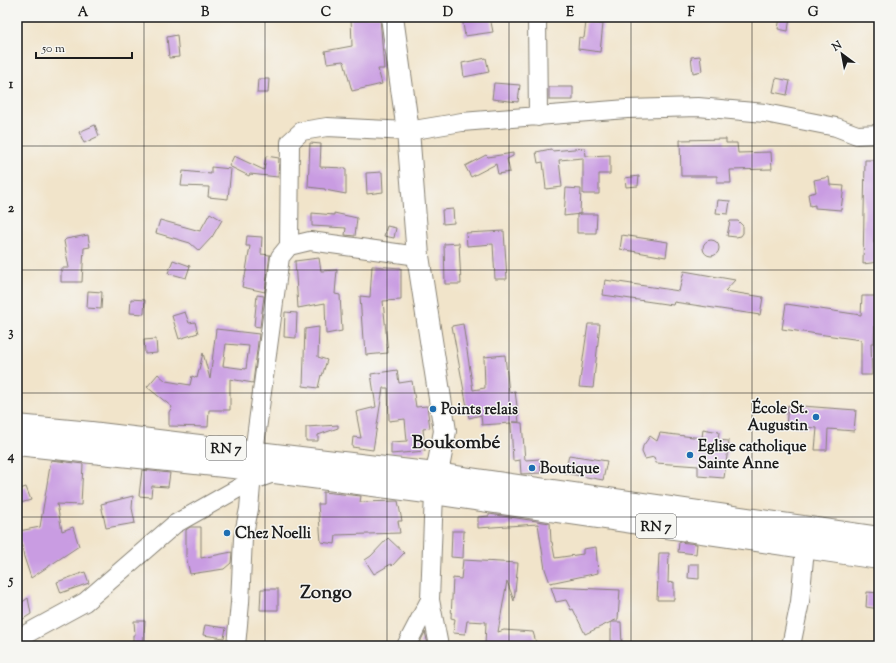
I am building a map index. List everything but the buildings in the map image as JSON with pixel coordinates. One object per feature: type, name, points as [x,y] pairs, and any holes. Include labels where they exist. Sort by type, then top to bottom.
[{"type":"main road","points":[[392,17],[408,130],[418,256],[445,431],[436,484]]},
{"type":"main road","name":"RN 7","points":[[17,426],[276,472],[436,484],[805,548],[879,558]]},
{"type":"main road","name":"RN 7","points":[[17,444],[436,484],[879,538]]},
{"type":"street","points":[[537,17],[538,117]]},
{"type":"street","points":[[289,246],[290,142],[302,131],[327,127],[408,130],[462,122],[627,109],[698,107],[764,113],[836,127],[857,135],[879,134]]},
{"type":"street","points":[[236,646],[240,603],[243,538],[249,508],[252,467],[280,257],[289,246],[310,241],[418,256]]},
{"type":"street","points":[[17,639],[85,602],[175,524],[252,467]]},
{"type":"street","points":[[436,484],[430,600],[439,646]]},
{"type":"street","points":[[791,646],[800,602],[805,548]]},
{"type":"street","points":[[406,646],[430,600]]},
{"type":"place","name":"Points relais","points":[[433,409]]},
{"type":"place","name":"École St. Augustin","points":[[816,417]]},
{"type":"place","name":"Eglise catholique Sainte Anne","points":[[690,455]]},
{"type":"place","name":"Boutique","points":[[532,468]]},
{"type":"place","name":"Chez Noelli","points":[[227,533]]},
{"type":"district","name":"Boukombé","points":[[456,441]]},
{"type":"district","name":"Zongo","points":[[326,591]]}]
